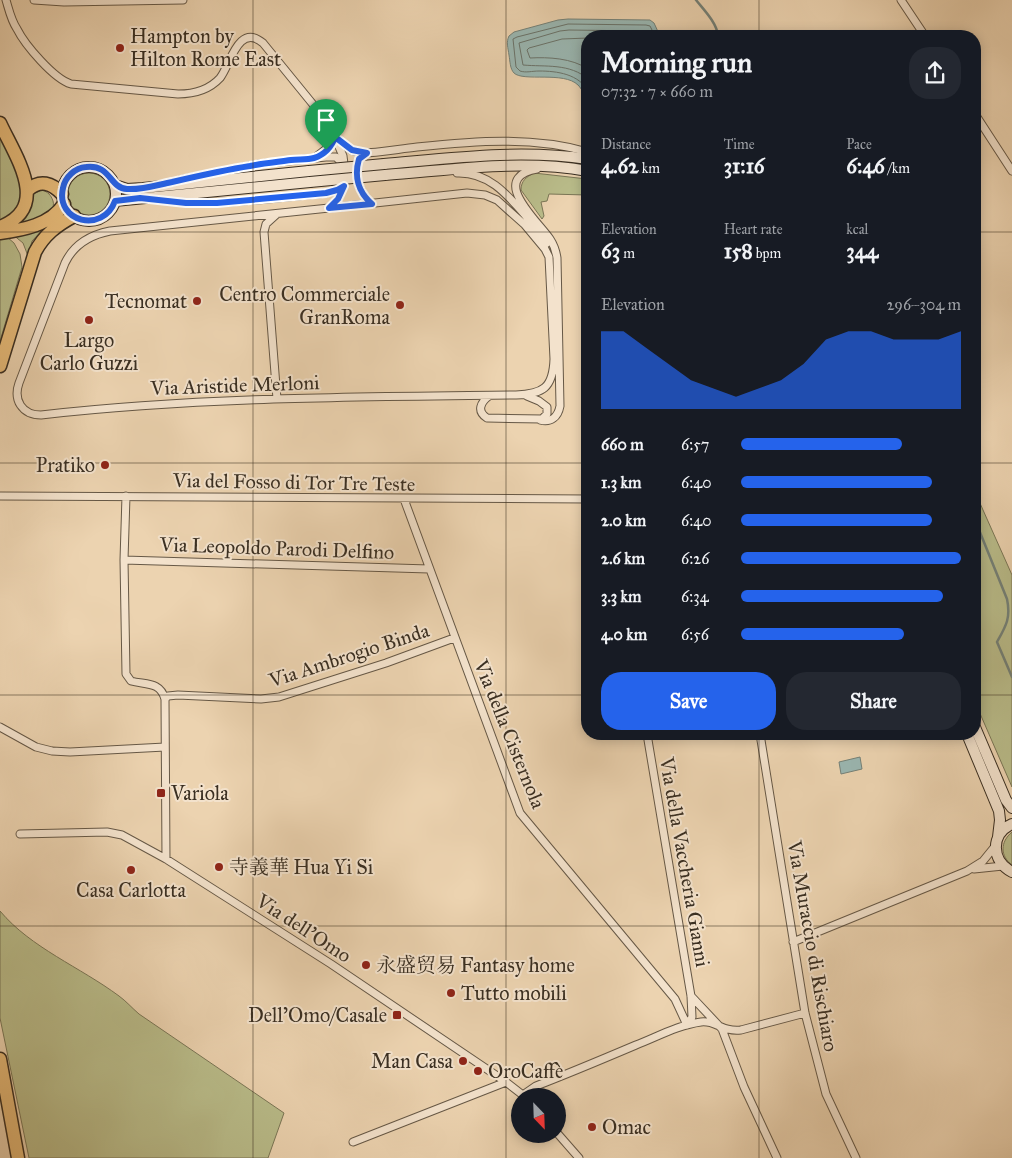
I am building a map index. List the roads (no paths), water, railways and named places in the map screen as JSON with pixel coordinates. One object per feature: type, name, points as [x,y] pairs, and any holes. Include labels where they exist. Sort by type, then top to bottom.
[{"type":"highway","points":[[0,124],[21,168],[28,190],[26,202],[21,213],[0,227]]},
{"type":"highway","points":[[0,233],[39,224],[55,215],[63,199],[51,184],[35,184],[28,190]]},
{"type":"highway","points":[[0,366],[35,252],[42,240],[54,228],[74,216]]},
{"type":"highway","points":[[0,1059],[19,1158]]},
{"type":"main road","points":[[115,185],[141,193],[310,182],[514,154],[581,158]]},
{"type":"main road","points":[[115,201],[141,193],[309,171],[387,171],[500,165],[562,167],[581,170]]},
{"type":"main road","points":[[86,167],[96,167],[106,172],[115,185],[115,201],[109,212],[97,219],[84,220],[74,216],[68,211],[63,199],[63,186],[68,177],[76,170],[86,167]]},
{"type":"main road","points":[[969,740],[999,811],[997,856],[1003,866],[1012,872]]},
{"type":"main road","points":[[981,740],[1006,800],[1012,808]]},
{"type":"main road","points":[[997,841],[1002,830],[1012,824]]},
{"type":"street","points":[[6,0],[13,23],[23,40],[60,79],[71,84],[178,94],[194,93],[207,88],[218,80],[239,43],[244,40],[255,39],[263,43],[327,121],[343,156],[346,177],[344,186],[338,199],[329,208]]},
{"type":"street","points":[[34,0],[64,2],[184,0]]},
{"type":"street","points":[[901,0],[920,30]]},
{"type":"street","points":[[981,123],[1012,171]]},
{"type":"street","points":[[335,137],[352,150],[367,153],[425,146],[498,142],[541,143],[581,151]]},
{"type":"street","points":[[314,158],[328,148],[335,137]]},
{"type":"street","points":[[367,153],[359,159],[357,165],[358,178],[362,194],[372,204]]},
{"type":"street","points":[[141,193],[250,166],[336,157],[344,165]]},
{"type":"street","points":[[489,396],[483,401],[480,408],[482,414],[487,418],[545,421],[553,419],[558,413],[560,406],[557,258],[551,240],[520,200],[516,192],[516,185],[519,177],[528,171],[562,167]]},
{"type":"street","points":[[387,171],[411,176],[464,173],[478,175],[488,180],[509,197],[539,232],[545,241],[549,257]]},
{"type":"street","points":[[141,193],[186,203],[223,203],[326,193],[344,186]]},
{"type":"street","name":"Via Aristide Merloni","points":[[463,193],[488,196],[501,203],[520,219],[538,239],[549,257],[554,359],[553,374],[550,382],[537,393],[525,395],[277,398],[127,406],[36,415],[23,409],[16,393],[64,266],[72,253],[84,240],[110,231],[329,208],[463,193]]},
{"type":"street","points":[[277,398],[264,232],[268,223],[278,214]]},
{"type":"street","points":[[525,395],[536,399],[547,407],[548,412],[546,416],[540,420]]},
{"type":"street","name":"Via del Fosso di Tor Tre Teste","points":[[0,496],[581,499]]},
{"type":"street","points":[[126,496],[124,560],[127,675],[132,682],[156,686],[162,692],[165,699],[166,859]]},
{"type":"street","name":"Via della Cisternola","points":[[404,499],[520,813],[677,1002],[687,1025]]},
{"type":"street","name":"Via Leopoldo Parodi Delfino","points":[[124,560],[429,569]]},
{"type":"street","name":"Via Ambrogio Binda","points":[[165,699],[178,695],[261,699],[279,698],[454,638]]},
{"type":"street","points":[[0,727],[36,747],[52,751],[70,752],[165,747]]},
{"type":"street","name":"Via della Vaccheria Gianni","points":[[648,740],[691,996],[692,1019],[687,1025]]},
{"type":"street","name":"Via Muraccio di Rischiaro","points":[[761,740],[804,1013],[826,1094],[856,1158]]},
{"type":"street","name":"Via dell'Omo","points":[[20,834],[114,832],[166,859],[331,964],[514,1088]]},
{"type":"street","points":[[793,942],[967,871],[983,861],[997,841]]},
{"type":"street","points":[[967,871],[1003,866]]},
{"type":"street","points":[[677,1002],[691,996]]},
{"type":"street","name":"Via della Vaccheria Gianni","points":[[691,996],[722,1029],[744,1087],[777,1158]]},
{"type":"street","points":[[534,1088],[687,1025],[699,1022],[712,1022],[722,1029],[730,1031],[741,1030],[804,1013]]},
{"type":"street","points":[[353,1142],[506,1082]]},
{"type":"street","points":[[566,1143],[579,1158]]},
{"type":"water","points":[[558,20],[650,20],[657,30],[581,30],[581,89],[572,81],[563,78],[526,77],[514,73],[510,65],[509,36],[514,32]]},
{"type":"water","points":[[860,757],[862,769],[841,774],[839,762]]},
{"type":"waterway","points":[[696,0],[713,22],[717,30]]},
{"type":"waterway","points":[[981,535],[1007,599],[1007,622],[997,642],[1012,677]]},
{"type":"place","name":"Hampton by Hilton Rome East","points":[[120,48]]},
{"type":"place","name":"Tecnomat","points":[[197,301]]},
{"type":"place","name":"Centro Commerciale GranRoma","points":[[400,305]]},
{"type":"place","name":"Largo Carlo Guzzi","points":[[89,320]]},
{"type":"place","name":"Pratiko","points":[[105,465]]},
{"type":"place","name":"Variola","points":[[161,793]]},
{"type":"place","name":"寺義華 Hua Yi Si","points":[[219,867]]},
{"type":"place","name":"Casa Carlotta","points":[[131,870]]},
{"type":"place","name":"永盛贸易 Fantasy home","points":[[366,965]]},
{"type":"place","name":"Tutto mobili","points":[[451,993]]},
{"type":"place","name":"Dell'Omo/Casale","points":[[397,1015]]},
{"type":"place","name":"Man Casa","points":[[463,1061]]},
{"type":"place","name":"OroCaffè","points":[[478,1071]]},
{"type":"place","name":"Omac","points":[[592,1127]]}]
